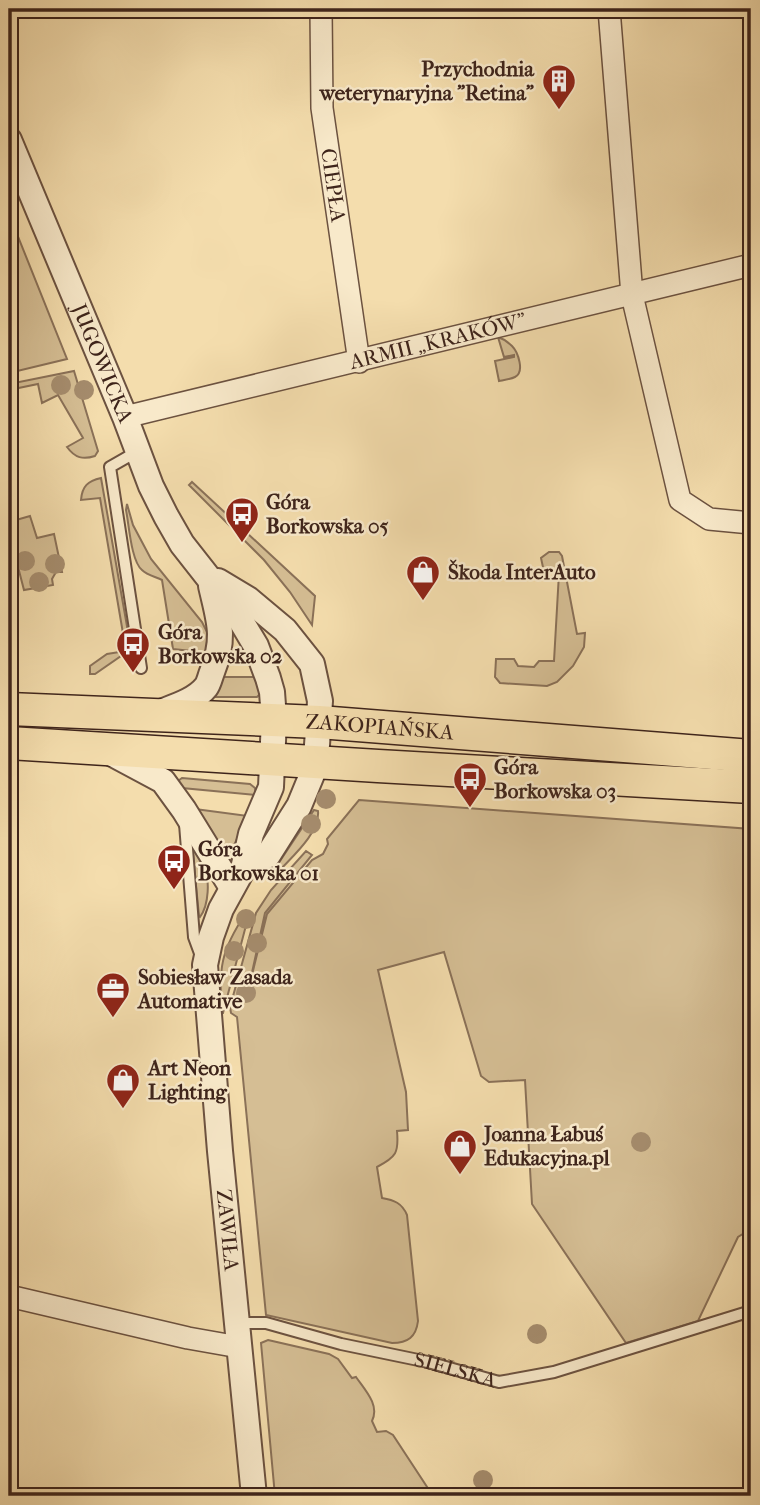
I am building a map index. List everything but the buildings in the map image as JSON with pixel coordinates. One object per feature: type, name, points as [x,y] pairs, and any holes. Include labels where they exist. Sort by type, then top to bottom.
[{"type":"main road","name":"ZAKOPIAŃSKA","points":[[9,709],[274,719],[751,756]]},
{"type":"main road","name":"ZAKOPIAŃSKA","points":[[9,743],[751,787]]},
{"type":"street","name":"CIEPŁA","points":[[321,9],[322,108],[359,362]]},
{"type":"street","points":[[609,9],[632,295],[680,500],[709,519],[751,523]]},
{"type":"street","name":"JUGOWICKA","points":[[9,141],[166,516],[182,544],[237,614],[256,646],[272,692],[274,719]]},
{"type":"street","name":"ARMII „KRAKÓW”","points":[[125,418],[751,265]]},
{"type":"street","name":"JUGOWICKA","points":[[155,714],[196,696],[206,687],[215,665],[221,633],[209,576]]},
{"type":"street","name":"JUGOWICKA","points":[[209,576],[248,599],[285,630],[312,664],[320,701],[315,761]]},
{"type":"street","name":"ZAWIŁA","points":[[254,1496],[220,1151],[205,965],[221,909],[237,878],[251,834],[271,787],[274,719]]},
{"type":"street","points":[[103,748],[163,781],[237,878],[268,855],[299,806],[315,761]]},
{"type":"street","name":"SIELSKA","points":[[9,1297],[188,1338],[238,1335]]},
{"type":"lane","points":[[138,451],[110,467],[141,668]]},
{"type":"lane","name":"ZAWIŁA","points":[[184,810],[194,937],[205,965]]},
{"type":"lane","name":"SIELSKA","points":[[238,1335],[266,1323],[499,1382],[554,1372],[751,1311]]},
{"type":"shaded area","points":[[9,214],[67,359],[9,373]]},
{"type":"shaded area","points":[[498,337],[514,349],[520,367],[515,377],[499,381],[495,361],[514,355],[504,357]]},
{"type":"shaded area","points":[[74,371],[98,451],[91,457],[76,456],[67,447],[83,438],[58,395],[42,403],[38,384],[9,390],[9,384]]},
{"type":"shaded area","points":[[101,478],[131,649],[95,674],[90,674],[90,666],[107,654],[126,651],[100,498],[81,500],[86,485]]},
{"type":"shaded area","points":[[192,482],[315,596],[312,625],[264,560],[189,485]]},
{"type":"shaded area","points":[[127,504],[133,525],[151,559],[202,622],[207,632],[210,653],[173,649],[162,580],[142,570],[135,559]]},
{"type":"shaded area","points":[[30,516],[37,538],[54,534],[62,572],[56,572],[52,579],[53,585],[24,590],[9,532],[9,522]]},
{"type":"shaded area","points":[[549,552],[559,552],[562,556],[577,634],[585,633],[584,647],[573,666],[557,682],[547,686],[500,683],[495,677],[496,659],[514,659],[518,666],[534,667],[539,661],[554,661],[559,573],[544,572],[541,558]]},
{"type":"shaded area","points":[[222,677],[255,677],[260,694],[257,697],[215,697],[212,693]]},
{"type":"shaded area","points":[[182,778],[250,784],[255,788],[256,795],[182,788],[178,781]]},
{"type":"shaded area","points":[[359,800],[751,829],[751,1229],[738,1237],[698,1321],[626,1343],[532,1204],[525,1080],[489,1082],[481,1076],[444,952],[378,970],[406,1092],[408,1130],[397,1131],[395,1154],[377,1167],[382,1198],[397,1203],[407,1215],[418,1321],[415,1331],[407,1340],[392,1343],[266,1315],[237,1017],[231,1013],[230,1007],[256,913],[271,890],[306,851],[312,855],[265,913],[248,991],[267,914],[312,860],[323,854],[328,844],[327,839]]},
{"type":"shaded area","points":[[195,809],[248,816],[228,858],[225,857]]},
{"type":"shaded area","points":[[314,810],[318,811],[318,819],[311,835],[280,870],[276,867]]},
{"type":"shaded area","points":[[192,844],[203,862],[207,878],[207,899],[200,917],[199,916]]},
{"type":"shaded area","points":[[246,913],[249,914],[222,1013],[223,960],[231,938]]},
{"type":"shaded area","points":[[268,1340],[329,1354],[338,1359],[352,1378],[356,1377],[373,1403],[372,1421],[377,1432],[386,1431],[393,1435],[433,1496],[275,1496],[261,1343]]},
{"type":"place","name":"Przychodnia weterynaryjna \"Retina\"","points":[[559,111]]},
{"type":"place","name":"Góra Borkowska 05","points":[[242,544]]},
{"type":"place","name":"Škoda InterAuto","points":[[423,602]]},
{"type":"place","name":"Góra Borkowska 02","points":[[133,674]]},
{"type":"place","name":"Góra Borkowska 03","points":[[470,809]]},
{"type":"place","name":"Góra Borkowska 01","points":[[174,891]]},
{"type":"place","name":"Sobiesław Zasada Automative","points":[[113,1019]]},
{"type":"place","name":"Art Neon Lighting","points":[[123,1110]]},
{"type":"place","name":"Joanna Łabuś Edukacyjna.pl","points":[[460,1176]]}]
